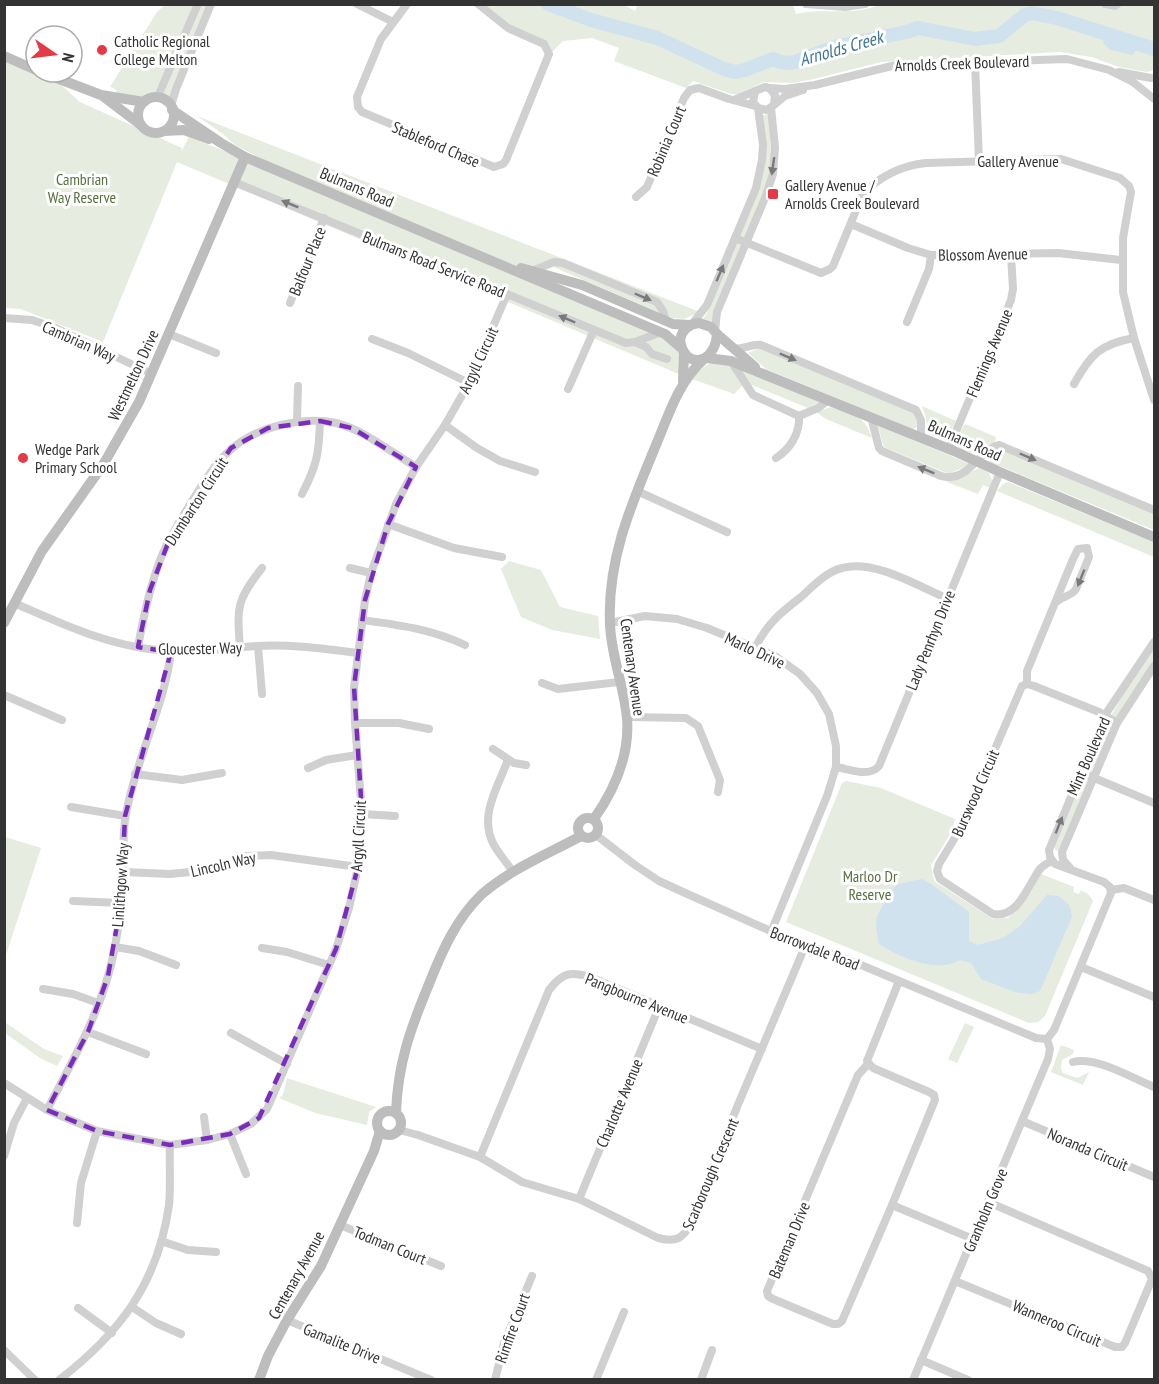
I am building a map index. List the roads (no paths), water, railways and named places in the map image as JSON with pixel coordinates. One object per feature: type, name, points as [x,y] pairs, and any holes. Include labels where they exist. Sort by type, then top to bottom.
[{"type":"street","points":[[157,98],[198,4]]},
{"type":"street","points":[[357,4],[393,22],[407,4]]},
{"type":"street","name":"Stableford Chase","points":[[393,22],[381,39],[357,98],[358,107],[362,112],[490,166],[499,166],[506,160],[547,62],[548,50],[544,44],[508,28],[478,4]]},
{"type":"street","points":[[806,4],[845,7],[865,4]]},
{"type":"street","points":[[1105,4],[1109,6],[1118,4]]},
{"type":"street","points":[[101,95],[152,133],[164,131],[172,122],[172,108],[210,5]]},
{"type":"street","points":[[180,47],[191,52]]},
{"type":"street","points":[[4,56],[24,65]]},
{"type":"street","name":"Arnolds Creek Boulevard","points":[[772,106],[785,96],[815,85],[887,66],[1066,59],[1109,70],[1153,77]]},
{"type":"street","points":[[975,62],[979,161]]},
{"type":"street","name":"Arnolds Creek Boulevard","points":[[1109,70],[1133,82],[1155,99]]},
{"type":"street","points":[[1147,93],[1146,84],[1153,77]]},
{"type":"street","points":[[72,84],[101,95],[144,102],[157,98],[165,100],[172,108]]},
{"type":"street","name":"Arnolds Creek Boulevard","points":[[769,88],[785,89],[815,85]]},
{"type":"street","points":[[731,100],[761,87],[769,88],[775,94],[772,106],[774,168],[765,198],[717,312],[715,349],[705,358],[693,359],[682,350],[681,334],[707,305],[756,188],[763,145],[757,107],[752,98],[755,91]]},
{"type":"street","name":"Robinia Court","points":[[636,197],[647,186],[687,93],[692,89],[699,88],[757,107]]},
{"type":"street","points":[[141,125],[138,113],[144,102]]},
{"type":"street","points":[[757,107],[763,110],[772,106]]},
{"type":"street","name":"Bulmans Road","points":[[172,108],[245,157],[661,332],[682,350]]},
{"type":"street","name":"Bulmans Road","points":[[164,131],[184,130],[221,143]]},
{"type":"street","name":"Westmelton Drive","points":[[4,623],[42,551],[103,465],[122,434],[152,374],[245,157]]},
{"type":"street","name":"Gallery Avenue","points":[[746,243],[816,272],[825,272],[833,266],[862,196],[878,180],[916,164],[1061,159],[1125,181],[1131,192],[1131,198],[1125,218],[1121,260],[1123,292],[1134,338],[1155,400]]},
{"type":"street","name":"Bulmans Road Service Road","points":[[234,182],[626,343],[635,342],[646,347],[651,354],[668,359]]},
{"type":"street","name":"Balfour Place","points":[[290,303],[324,218]]},
{"type":"street","name":"Blossom Avenue","points":[[851,224],[931,255],[1069,254],[1121,260]]},
{"type":"street","points":[[735,238],[746,243]]},
{"type":"street","points":[[907,322],[929,268],[931,255]]},
{"type":"street","name":"Flemings Avenue","points":[[949,448],[1011,300],[1011,255]]},
{"type":"street","name":"Bulmans Road","points":[[484,256],[582,285],[678,325],[691,324]]},
{"type":"street","name":"Argyll Circuit","points":[[4,1083],[47,1110],[97,1131],[170,1145],[230,1134],[251,1124],[263,1114],[329,965],[349,908],[358,867],[362,814],[354,687],[362,620],[371,573],[388,524],[416,467],[445,425],[469,383],[507,294]]},
{"type":"street","name":"Cambrian Way","points":[[4,318],[32,320],[56,328],[152,374]]},
{"type":"street","points":[[691,324],[705,324],[716,333]]},
{"type":"street","points":[[568,389],[594,330]]},
{"type":"street","points":[[635,342],[661,332]]},
{"type":"street","points":[[169,333],[216,352]]},
{"type":"street","name":"Bulmans Road","points":[[716,333],[767,376]]},
{"type":"street","points":[[646,347],[648,336]]},
{"type":"street","points":[[1074,384],[1084,366],[1098,351],[1108,345],[1134,338]]},
{"type":"street","points":[[372,339],[408,353],[469,383]]},
{"type":"street","points":[[733,348],[737,350],[751,345],[761,345],[916,410],[921,420],[921,437]]},
{"type":"street","name":"Centenary Avenue","points":[[682,350],[683,381]]},
{"type":"street","name":"Bulmans Road","points":[[705,358],[731,361],[949,448],[1000,472],[1153,535]]},
{"type":"street","name":"Centenary Avenue","points":[[594,819],[611,794],[620,772],[626,746],[627,717],[610,623],[615,558],[622,530],[683,381],[705,358]]},
{"type":"street","points":[[731,361],[753,395],[799,416],[818,408],[827,401]]},
{"type":"street","points":[[297,421],[298,386]]},
{"type":"street","points":[[776,458],[791,445],[799,425],[799,416]]},
{"type":"street","points":[[871,417],[879,448],[911,464],[949,478],[968,470],[993,447],[1004,447],[1155,510]]},
{"type":"street","name":"Dumbarton Circuit","points":[[138,647],[159,560],[182,518],[217,464],[231,448],[248,436],[297,421],[320,421],[352,428],[416,467]]},
{"type":"street","points":[[302,494],[315,470],[319,450],[320,421]]},
{"type":"street","points":[[445,425],[500,461],[535,472]]},
{"type":"street","name":"Lady Penrhyn Drive","points":[[836,767],[869,773],[879,766],[1000,472]]},
{"type":"street","points":[[637,491],[727,532]]},
{"type":"street","points":[[388,524],[454,548],[502,557]]},
{"type":"street","name":"Burswood Circuit","points":[[1052,861],[1042,866],[1029,888],[1009,912],[999,915],[993,914],[942,881],[938,871],[939,864],[962,826],[1020,689],[1027,684],[1027,671],[1055,603],[1076,552],[1081,548],[1087,548],[1089,557],[1077,590],[1055,603]]},
{"type":"street","points":[[755,648],[772,620],[823,578],[842,568],[866,566],[881,570],[948,599]]},
{"type":"street","points":[[240,648],[239,605],[247,587],[262,568]]},
{"type":"street","points":[[350,568],[371,573]]},
{"type":"street","name":"Gloucester Way","points":[[14,603],[90,635],[138,647],[171,652],[258,646],[358,653]]},
{"type":"street","name":"Marlo Drive","points":[[610,623],[645,616],[677,619],[707,628],[775,656],[800,674],[817,693],[832,723],[836,746],[836,767],[827,796],[771,932]]},
{"type":"street","points":[[362,620],[423,629],[465,645]]},
{"type":"street","name":"Mint Boulevard","points":[[1052,861],[1049,855],[1051,845],[1080,772],[1106,716],[1155,642]]},
{"type":"street","points":[[258,646],[262,694]]},
{"type":"street","name":"Linlithgow Way","points":[[47,1110],[88,1032],[115,947],[121,903],[125,816],[135,774],[166,681],[171,652]]},
{"type":"street","name":"Mint Boulevard","points":[[1070,868],[1063,860],[1062,852],[1093,778],[1117,723],[1155,666]]},
{"type":"street","points":[[542,683],[558,689],[619,682]]},
{"type":"street","points":[[1027,684],[1106,716],[1117,723]]},
{"type":"street","points":[[4,695],[62,720]]},
{"type":"street","points":[[627,717],[671,716],[686,718],[698,726],[720,780],[718,792]]},
{"type":"street","points":[[355,723],[399,723],[429,729]]},
{"type":"street","points":[[493,749],[508,760],[526,765]]},
{"type":"street","points":[[308,768],[326,760],[357,755]]},
{"type":"street","points":[[508,760],[487,815],[488,832],[494,845],[513,872]]},
{"type":"street","points":[[1080,772],[1155,803]]},
{"type":"street","points":[[135,774],[182,780],[222,773]]},
{"type":"street","points":[[71,807],[125,816]]},
{"type":"street","points":[[362,814],[395,816]]},
{"type":"street","points":[[392,1112],[408,1036],[455,926],[482,894],[513,872],[581,836],[589,838],[596,835],[598,825],[594,819],[587,817],[581,820],[578,830],[581,836]]},
{"type":"street","name":"Borrowdale Road","points":[[596,835],[659,881],[771,932],[899,981],[1036,1038],[1047,1039]]},
{"type":"street","name":"Lincoln Way","points":[[123,872],[170,874],[200,871],[246,856],[271,855],[358,867]]},
{"type":"street","points":[[1047,1039],[1054,1029],[1081,967],[1111,890],[1104,882],[1052,861]]},
{"type":"street","points":[[1111,890],[1127,889],[1155,900]]},
{"type":"street","points":[[73,902],[121,903]]},
{"type":"street","name":"Scarborough Crescent","points":[[400,1127],[480,1157],[522,1182],[579,1198],[658,1238],[671,1241],[684,1236],[693,1222],[737,1107],[806,944]]},
{"type":"street","points":[[115,947],[139,951],[176,965]]},
{"type":"street","points":[[262,948],[287,952],[329,965]]},
{"type":"street","points":[[1081,967],[1155,997]]},
{"type":"street","name":"Pangbourne Avenue","points":[[480,1157],[549,990],[558,979],[574,973],[590,976],[762,1049]]},
{"type":"street","points":[[899,981],[868,1054],[868,1064],[929,1092],[934,1097],[933,1107],[892,1205],[973,1239]]},
{"type":"street","points":[[43,989],[73,994],[98,1003]]},
{"type":"street","name":"Charlotte Avenue","points":[[579,1198],[659,1007]]},
{"type":"street","points":[[88,1032],[146,1054]]},
{"type":"street","points":[[231,1033],[287,1064]]},
{"type":"street","name":"Granholm Grove","points":[[913,1380],[1050,1054],[1047,1039]]},
{"type":"street","points":[[1073,1062],[1081,1060],[1094,1062],[1155,1087]]},
{"type":"street","name":"Bateman Drive","points":[[868,1064],[859,1073],[767,1291],[768,1296],[833,1324],[838,1324],[842,1320],[892,1205]]},
{"type":"street","points":[[4,1156],[14,1123],[27,1098]]},
{"type":"street","points":[[392,1112],[401,1118],[400,1127],[394,1134],[384,1133],[378,1127],[378,1117],[392,1112]]},
{"type":"street","points":[[204,1117],[207,1140]]},
{"type":"street","name":"Noranda Circuit","points":[[1022,1121],[1155,1177]]},
{"type":"street","points":[[77,1223],[81,1183],[97,1131]]},
{"type":"street","name":"Centenary Avenue","points":[[259,1380],[268,1356],[287,1320],[321,1266],[384,1133]]},
{"type":"street","points":[[230,1134],[246,1174]]},
{"type":"street","points":[[59,1380],[112,1333],[132,1307],[149,1275],[161,1241],[169,1204],[170,1145]]},
{"type":"street","name":"Wanneroo Circuit","points":[[955,1281],[1115,1347],[1122,1347],[1152,1279],[1148,1271],[988,1202]]},
{"type":"street","name":"Todman Court","points":[[340,1225],[441,1266]]},
{"type":"street","points":[[161,1241],[188,1250],[216,1252]]},
{"type":"street","name":"Rimfire Court","points":[[495,1380],[504,1343],[532,1276]]},
{"type":"street","points":[[132,1307],[156,1323],[181,1334]]},
{"type":"street","points":[[78,1308],[112,1333]]},
{"type":"street","points":[[596,1380],[624,1312]]},
{"type":"street","name":"Gamalite Drive","points":[[287,1320],[431,1380]]},
{"type":"street","points":[[4,1350],[35,1380]]},
{"type":"street","points":[[701,1380],[712,1350]]},
{"type":"street","points":[[921,1360],[968,1380]]},
{"type":"water","points":[[1107,34],[1122,37],[1136,45],[1135,53],[1132,55],[1111,50],[1103,43]]},
{"type":"water","points":[[922,879],[969,912],[969,941],[978,945],[1003,938],[1020,926],[1047,895],[1059,896],[1070,906],[1072,917],[1040,991],[1031,994],[1015,992],[981,979],[971,963],[960,960],[951,964],[930,965],[897,954],[879,944],[877,916],[891,890],[898,884]]},
{"type":"waterway","name":"Arnolds Creek","points":[[548,4],[591,20],[657,38],[735,72],[773,59],[792,63],[834,47],[918,28],[975,39],[999,36],[1025,15],[1032,13],[1057,18],[1154,49]]},
{"type":"place","name":"Catholic Regional College Melton","points":[[102,50]]},
{"type":"place","name":"Gallery Avenue / Arnolds Creek Boulevard","points":[[773,194]]},
{"type":"place","name":"Wedge Park Primary School","points":[[23,458]]},
{"type":"park label","name":"Cambrian Way Reserve","points":[[82,188]]},
{"type":"park label","name":"Marloo Dr Reserve","points":[[870,885]]}]
